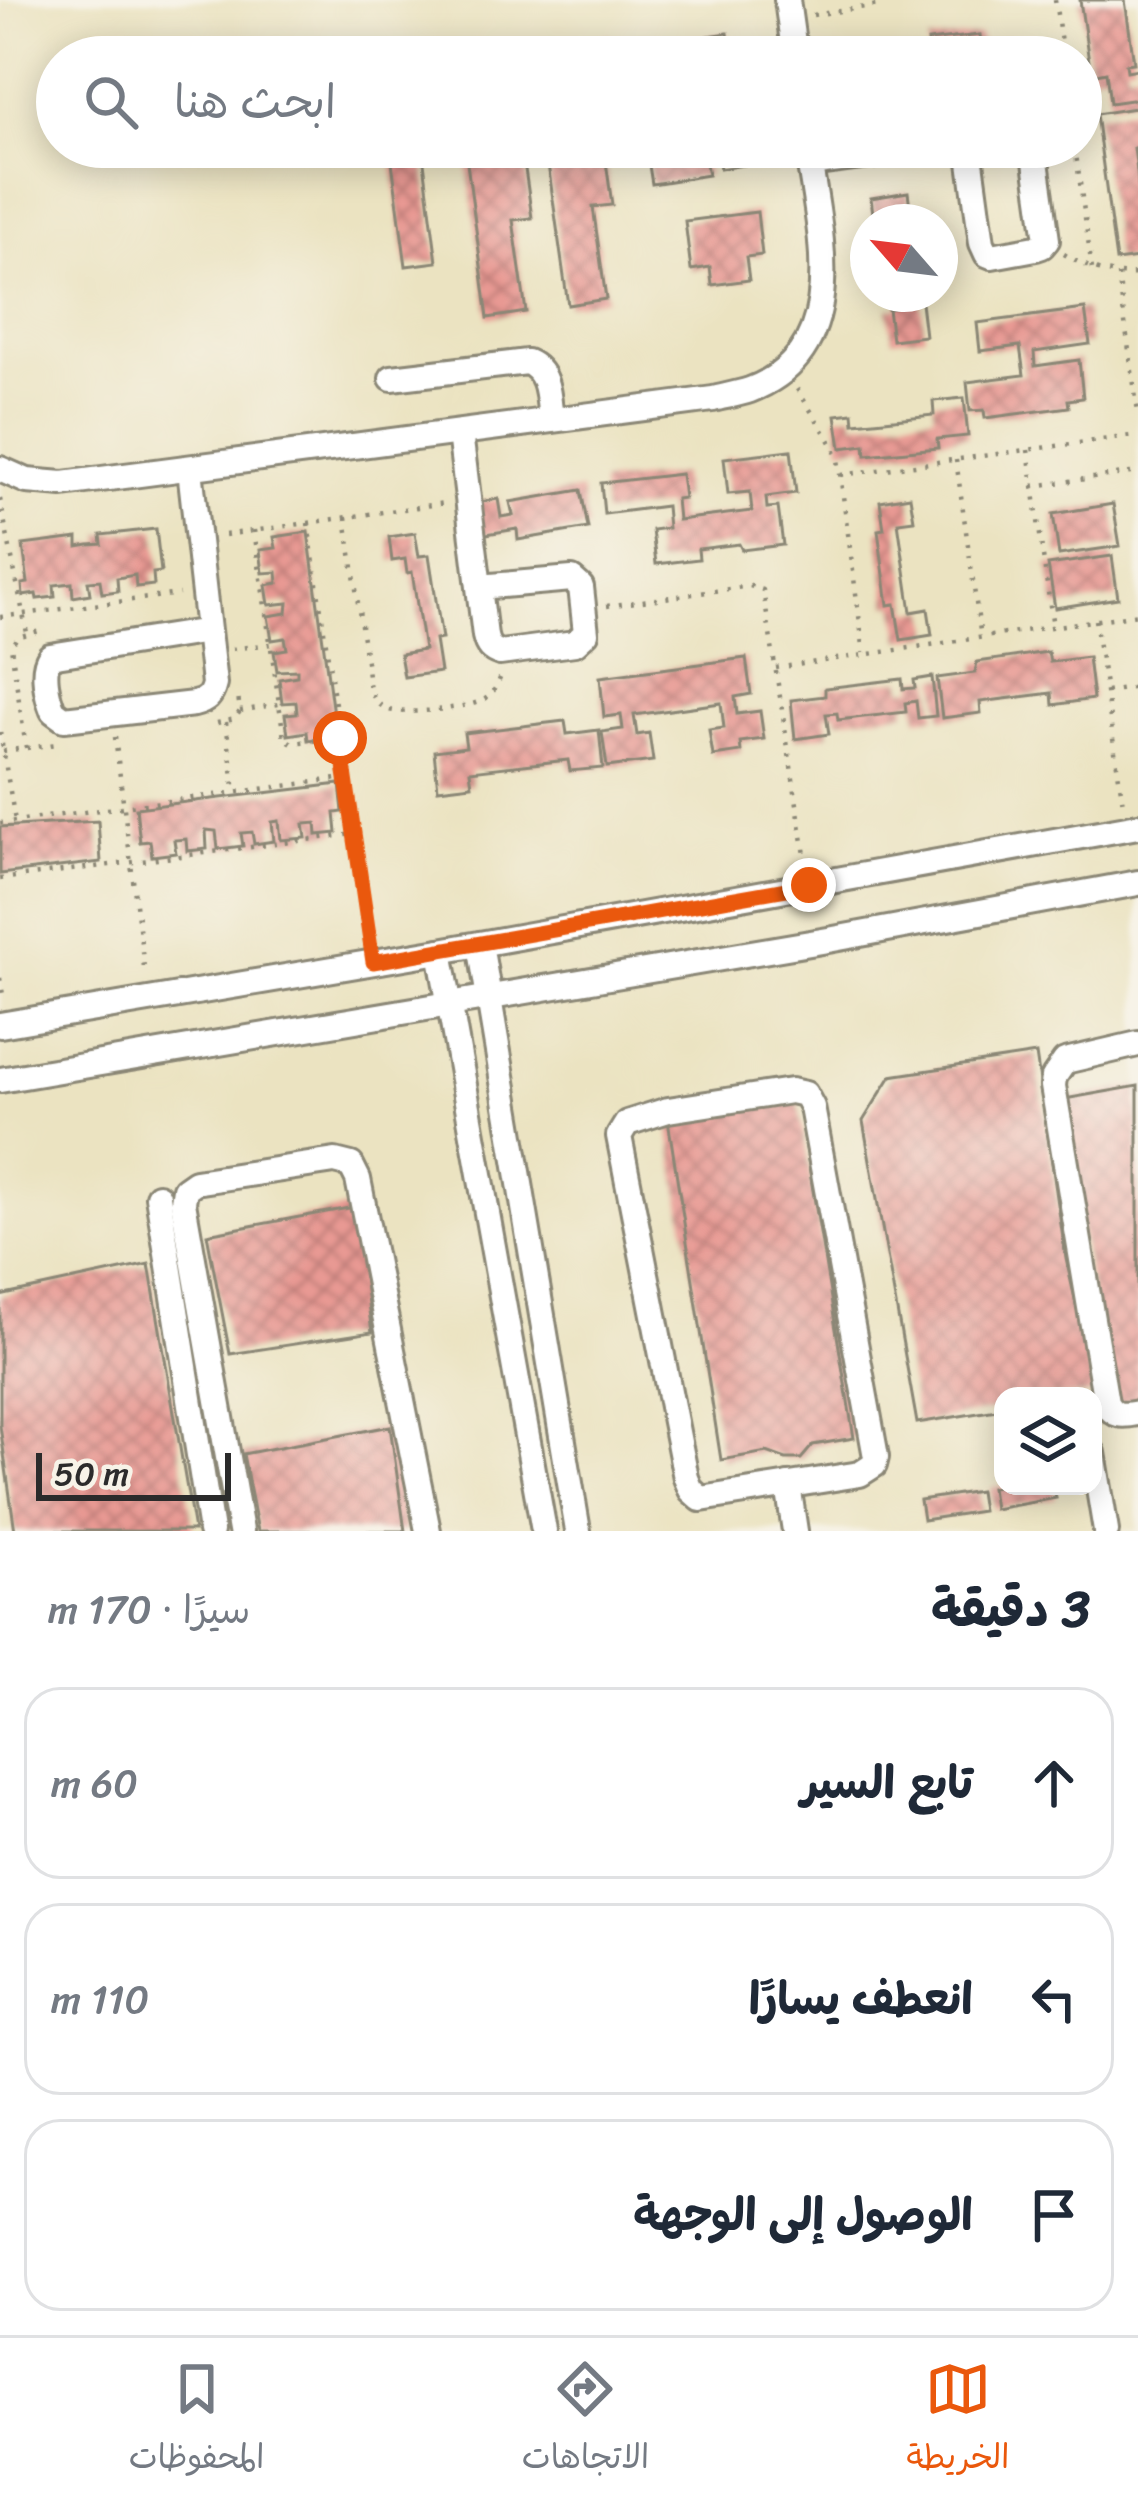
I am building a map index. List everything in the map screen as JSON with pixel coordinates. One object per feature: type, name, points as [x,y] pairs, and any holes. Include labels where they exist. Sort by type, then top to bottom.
[{"type":"street","points":[[0,469],[27,481],[63,484],[713,399],[752,389],[785,369],[807,342],[821,309],[825,274],[810,168]]},
{"type":"street","points":[[972,168],[982,243],[992,256],[1036,248],[1047,240],[1037,168]]},
{"type":"street","points":[[392,378],[527,362],[545,376],[551,421]]},
{"type":"street","points":[[460,433],[479,587],[487,644],[500,653],[575,643],[586,633],[581,587],[572,579],[479,587]]},
{"type":"street","points":[[190,469],[214,684],[212,694],[204,701],[64,719],[53,711],[45,670],[50,656],[208,632]]},
{"type":"street","points":[[0,1024],[1132,827]]},
{"type":"street","points":[[0,1080],[1138,883]]},
{"type":"street","points":[[480,944],[578,1531]]},
{"type":"street","points":[[440,951],[544,1531]]},
{"type":"street","points":[[1138,1044],[1065,1061],[1053,1086],[1106,1403],[1122,1416],[1138,1413]]},
{"type":"street","points":[[790,1091],[805,1094],[809,1100],[876,1457],[868,1471],[860,1474],[788,1485],[701,1498],[688,1485],[620,1143],[626,1123],[668,1110],[790,1091]]},
{"type":"street","points":[[242,1531],[183,1202],[185,1190],[195,1182],[335,1161],[351,1165],[358,1179],[428,1531]]},
{"type":"street","points":[[158,1196],[212,1531]]},
{"type":"street","points":[[1102,1419],[1112,1412]]},
{"type":"street","points":[[788,1485],[795,1531]]},
{"type":"street","points":[[1100,1495],[1106,1531]]},
{"type":"path","points":[[789,9],[879,5],[885,0]]},
{"type":"path","points":[[1055,0],[1060,36]]},
{"type":"path","points":[[1078,168],[1092,269]]},
{"type":"path","points":[[1047,240],[1092,269],[1138,274]]},
{"type":"path","points":[[1118,275],[1138,412]]},
{"type":"path","points":[[785,369],[832,444],[841,475],[864,655]]},
{"type":"path","points":[[841,475],[1138,435]]},
{"type":"path","points":[[1028,450],[1053,627]]},
{"type":"path","points":[[956,460],[981,638]]},
{"type":"path","points":[[1033,486],[1138,472]]},
{"type":"path","points":[[218,536],[468,499]]},
{"type":"path","points":[[0,500],[27,633]]},
{"type":"path","points":[[346,517],[370,690],[382,707],[403,712],[480,703],[495,690],[502,672],[500,653]]},
{"type":"path","points":[[308,523],[373,962]]},
{"type":"path","points":[[254,530],[286,742],[340,738]]},
{"type":"path","points":[[0,543],[9,542]]},
{"type":"path","points":[[584,610],[756,586],[763,590],[809,885]]},
{"type":"path","points":[[0,617],[204,590]]},
{"type":"path","points":[[776,668],[1138,614]]},
{"type":"path","points":[[1095,620],[1132,827]]},
{"type":"path","points":[[232,649],[272,644]]},
{"type":"path","points":[[1106,692],[1138,687]]},
{"type":"path","points":[[240,711],[279,704]]},
{"type":"path","points":[[226,722],[235,792]]},
{"type":"path","points":[[0,733],[15,820]]},
{"type":"path","points":[[115,737],[148,1000]]},
{"type":"path","points":[[0,823],[346,778]]},
{"type":"path","points":[[0,879],[354,834]]},
{"type":"building","points":[[1080,0],[1125,0],[1134,63],[1126,64],[1127,71],[1138,69],[1138,99],[1110,103],[1106,72],[1102,73],[1102,36],[1085,36]]},
{"type":"building","points":[[1135,108],[1138,258],[1116,261],[1102,158],[1102,113]]},
{"type":"building","points":[[393,168],[425,168],[437,262],[406,266]]},
{"type":"building","points":[[468,168],[525,168],[532,218],[513,220],[526,312],[488,318]]},
{"type":"building","points":[[549,168],[607,168],[612,205],[593,207],[606,299],[568,305]]},
{"type":"building","points":[[649,168],[707,168],[708,175],[652,184]]},
{"type":"building","points":[[908,192],[910,204],[872,204],[871,198]]},
{"type":"building","points":[[757,212],[762,255],[746,257],[749,280],[712,285],[710,267],[691,270],[685,221]]},
{"type":"building","points":[[1085,309],[1090,344],[1034,352],[1035,366],[1079,360],[1083,398],[1068,400],[1069,407],[985,418],[984,410],[970,411],[967,382],[1024,375],[1020,346],[980,351],[977,323]]},
{"type":"building","points":[[888,312],[922,312],[925,336],[892,340]]},
{"type":"building","points":[[964,398],[968,436],[937,439],[938,448],[866,455],[865,445],[841,448],[836,415],[853,413],[854,423],[934,415],[933,401]]},
{"type":"building","points":[[791,450],[796,493],[766,497],[767,508],[778,507],[783,545],[698,549],[699,559],[656,564],[652,530],[668,528],[666,506],[604,514],[601,483],[681,474],[684,498],[676,499],[678,520],[752,511],[750,492],[728,494],[724,458]]},
{"type":"building","points":[[581,490],[588,528],[518,540],[517,529],[480,535],[474,503],[498,499],[501,517],[513,515],[510,502]]},
{"type":"building","points":[[910,496],[914,520],[898,522],[911,612],[928,609],[932,635],[901,640],[895,604],[888,605],[878,530],[884,529],[880,501]]},
{"type":"building","points":[[1113,504],[1120,546],[1059,555],[1053,514]]},
{"type":"building","points":[[156,529],[161,572],[153,573],[154,585],[136,587],[135,575],[117,578],[118,591],[102,593],[100,580],[88,581],[90,594],[73,597],[72,583],[54,585],[55,597],[23,596],[22,584],[28,583],[23,545],[78,538],[78,547],[102,544],[101,535]]},
{"type":"building","points":[[308,532],[336,736],[308,740],[307,732],[288,735],[285,714],[297,713],[296,702],[282,703],[279,679],[297,676],[297,670],[277,671],[274,651],[287,649],[285,638],[272,640],[268,616],[287,613],[288,603],[269,605],[266,585],[278,583],[277,572],[263,573],[260,550],[276,548],[274,537]]},
{"type":"building","points":[[415,533],[419,556],[429,555],[442,639],[435,640],[440,672],[404,677],[400,654],[424,650],[412,572],[407,573],[405,559],[392,561],[389,537]]},
{"type":"building","points":[[1112,556],[1118,598],[1055,608],[1048,565]]},
{"type":"building","points":[[1048,652],[1050,662],[1088,657],[1093,699],[1053,705],[1052,693],[980,702],[981,713],[942,718],[937,678],[975,673],[977,662]]},
{"type":"building","points":[[746,658],[751,694],[735,697],[737,714],[760,711],[764,739],[740,742],[741,752],[713,756],[709,730],[724,728],[721,703],[634,715],[637,735],[649,733],[653,761],[607,767],[602,732],[623,729],[621,715],[604,717],[600,677]]},
{"type":"building","points":[[932,677],[936,716],[918,718],[916,701],[905,703],[906,712],[838,720],[837,713],[826,714],[829,734],[795,739],[791,700],[825,696],[825,688],[902,679],[903,689],[915,688],[914,680]]},
{"type":"building","points":[[565,721],[567,734],[599,730],[603,768],[570,771],[568,760],[470,771],[472,785],[438,789],[434,751],[466,747],[464,733]]},
{"type":"building","points":[[340,784],[343,812],[335,813],[337,833],[317,835],[316,823],[304,824],[306,838],[281,840],[279,821],[272,822],[274,841],[254,844],[252,832],[241,833],[243,846],[218,849],[216,831],[206,830],[207,849],[187,851],[186,839],[174,840],[176,853],[152,856],[150,841],[140,842],[136,808]]},
{"type":"building","points":[[98,821],[101,862],[0,874],[0,827]]},
{"type":"building","points":[[1036,1054],[1066,1259],[1095,1387],[994,1387],[994,1410],[917,1423],[863,1121],[891,1076]]},
{"type":"building","points":[[1138,1086],[1138,1401],[1110,1406],[1059,1100]]},
{"type":"building","points":[[798,1100],[854,1438],[813,1445],[801,1459],[767,1452],[721,1460],[668,1120]]},
{"type":"building","points":[[354,1207],[372,1332],[230,1354],[207,1234]]},
{"type":"building","points":[[149,1264],[194,1531],[15,1531],[0,1426],[0,1296]]},
{"type":"building","points":[[390,1426],[405,1531],[258,1531],[243,1454]]},
{"type":"building","points":[[991,1488],[994,1495],[1056,1498],[994,1509]]},
{"type":"building","points":[[979,1491],[982,1511],[923,1520],[920,1500]]},
{"type":"route","points":[[340,738],[373,962],[809,885]]}]
